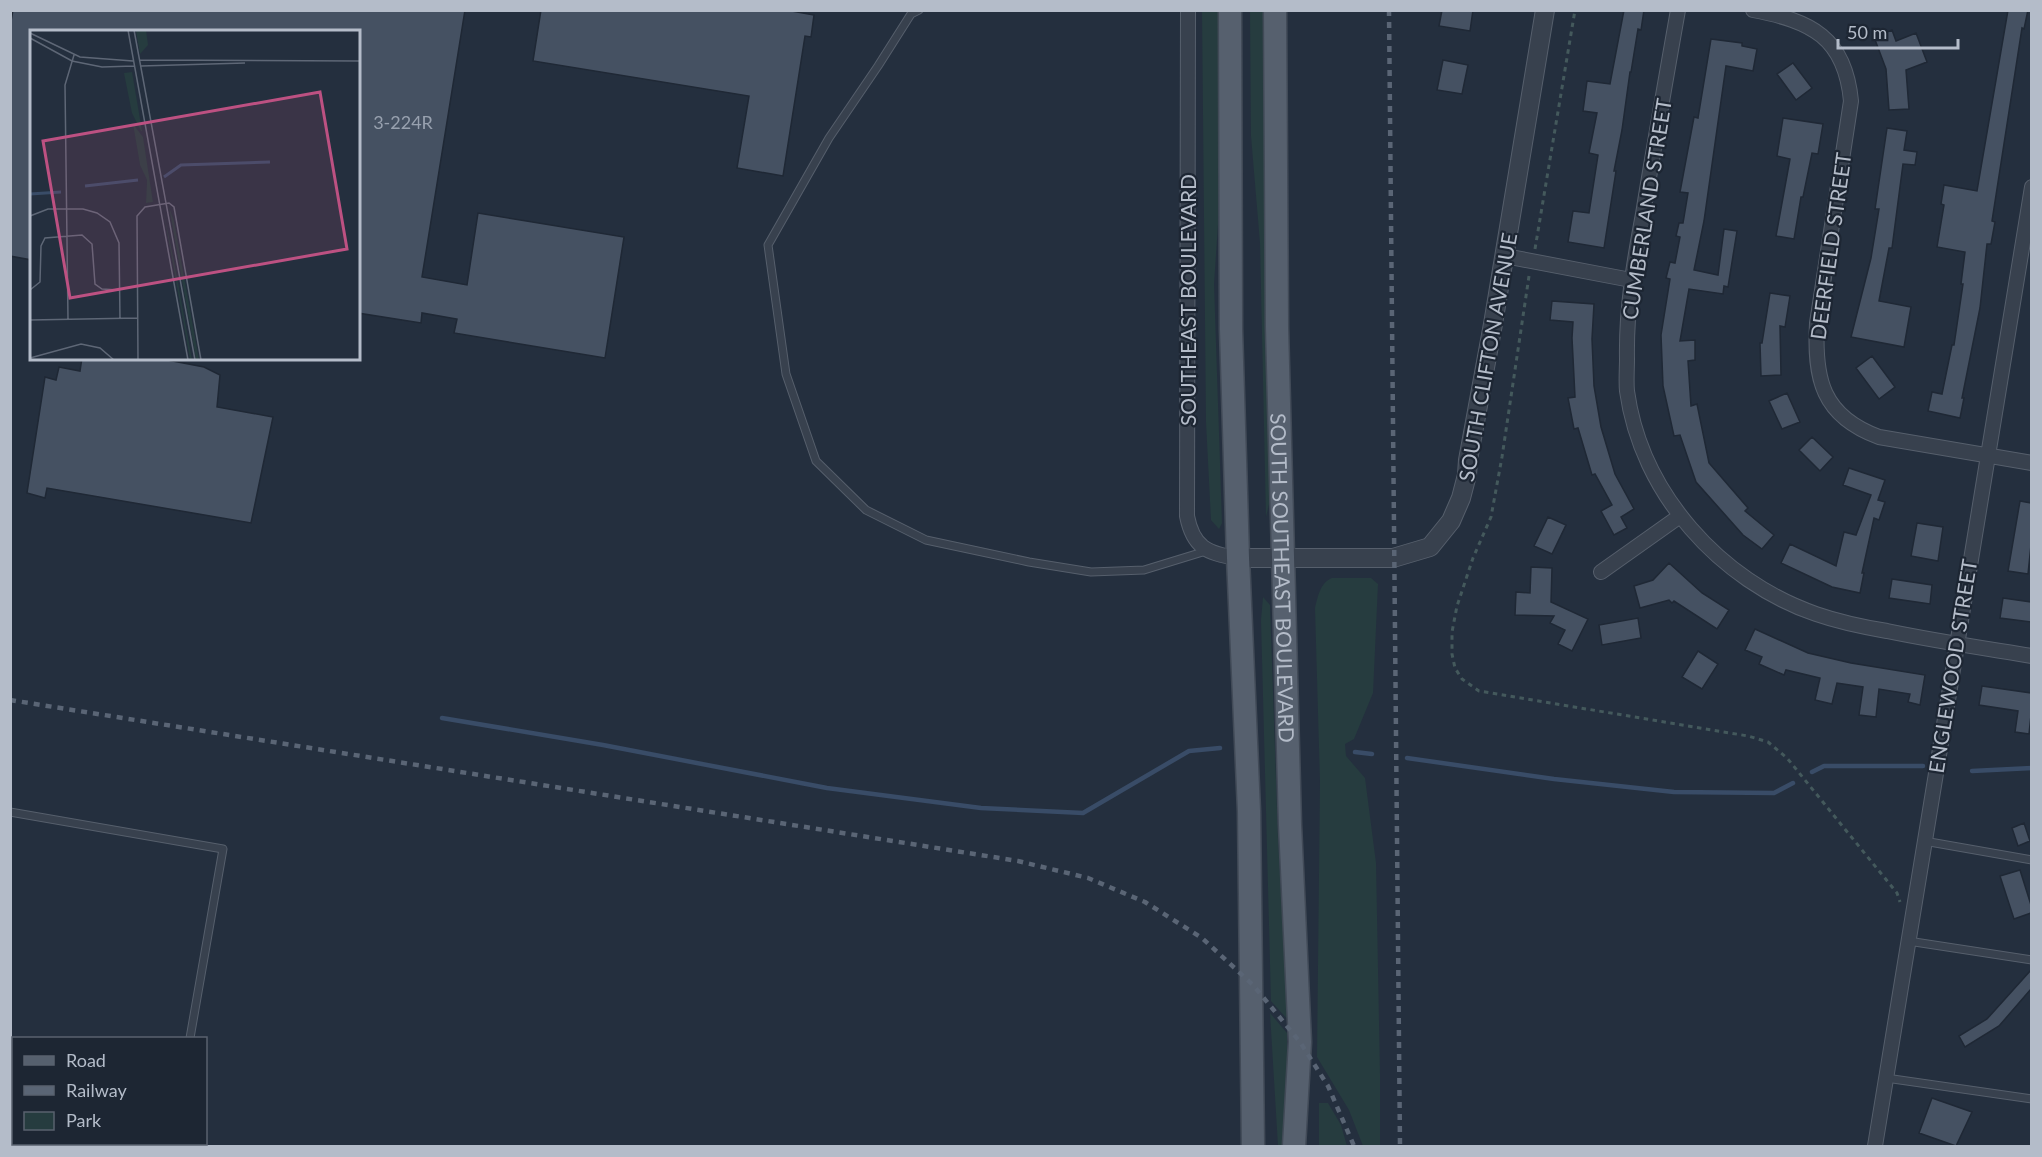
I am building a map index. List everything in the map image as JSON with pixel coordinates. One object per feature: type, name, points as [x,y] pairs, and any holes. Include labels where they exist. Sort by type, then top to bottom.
[{"type":"main road","name":"SOUTH SOUTHEAST BOULEVARD","points":[[1230,10],[1231,329],[1249,811],[1253,1146]]},
{"type":"main road","name":"SOUTH SOUTHEAST BOULEVARD","points":[[1275,10],[1277,327],[1282,559],[1289,813],[1300,1042],[1294,1146]]},
{"type":"street","name":"SOUTHEAST BOULEVARD","points":[[1188,10],[1187,516],[1190,531],[1206,551]]},
{"type":"street","name":"SOUTH CLIFTON AVENUE","points":[[1238,558],[1393,558],[1430,548],[1451,521],[1464,487],[1545,10]]},
{"type":"street","name":"CUMBERLAND STREET","points":[[1678,10],[1631,280],[1626,332],[1627,390],[1630,403],[1649,463],[1663,490],[1680,516],[1715,554],[1743,576],[1790,604],[1840,622],[2031,656]]},
{"type":"street","name":"DEERFIELD STREET","points":[[1753,10],[1807,25],[1819,33],[1839,56],[1849,85],[1851,101],[1816,338],[1818,372],[1831,404],[1844,419],[1860,430],[1879,437],[2031,463]]},
{"type":"street","name":"ENGLEWOOD STREET","points":[[1875,1146],[2031,187]]},
{"type":"street","points":[[1505,256],[1631,280]]},
{"type":"street","points":[[1601,572],[1680,516]]},
{"type":"street","points":[[1206,551],[1218,556],[1238,558]]},
{"type":"lane","points":[[919,10],[910,15],[829,138],[768,245],[786,374],[816,461],[866,510],[926,540],[1029,562],[1091,572],[1144,570],[1206,551]]},
{"type":"lane","points":[[10,812],[223,849],[190,1037]]},
{"type":"lane","points":[[1924,842],[2031,860]]},
{"type":"lane","points":[[1908,941],[2031,960]]},
{"type":"lane","points":[[1886,1078],[2031,1099]]},
{"type":"path","points":[[1575,10],[1491,517],[1473,558],[1457,606],[1452,633],[1455,668],[1462,679],[1479,691],[1748,736],[1768,742],[1787,758],[1897,893],[1902,909]]},
{"type":"green space","points":[[1202,11],[1219,11],[1218,225],[1214,284],[1222,523],[1219,529],[1211,520],[1206,422]]},
{"type":"green space","points":[[1250,11],[1266,11],[1272,492],[1266,517],[1260,243],[1251,136]]},
{"type":"green space","points":[[1332,578],[1371,578],[1378,584],[1373,693],[1354,739],[1345,744],[1346,756],[1365,778],[1376,863],[1380,1146],[1363,1146],[1349,1110],[1317,1057],[1320,782],[1315,608],[1322,587]]},
{"type":"green space","points":[[1263,597],[1270,605],[1278,838],[1288,1020],[1271,1001],[1261,620]]},
{"type":"green space","points":[[1270,1013],[1287,1033],[1287,1146],[1278,1146]]},
{"type":"green space","points":[[1319,1103],[1328,1103],[1341,1125],[1347,1146],[1319,1146]]},
{"type":"building","points":[[13,10],[465,10],[422,277],[467,285],[478,213],[624,237],[605,358],[454,333],[457,319],[422,313],[421,323],[360,313],[360,30],[30,30],[30,260],[10,256],[10,26]]},
{"type":"building","points":[[541,10],[786,10],[814,15],[811,37],[805,36],[783,176],[737,168],[749,96],[533,61]]},
{"type":"building","points":[[1442,10],[1473,10],[1470,31],[1439,26]]},
{"type":"building","points":[[1624,10],[1644,10],[1630,72],[1604,248],[1568,242],[1573,211],[1589,213],[1598,155],[1589,153],[1597,113],[1583,111],[1587,81],[1610,84]]},
{"type":"building","points":[[2008,10],[2028,10],[2024,29],[2022,28],[1992,221],[1995,222],[1991,244],[1987,244],[1980,308],[1960,418],[1928,411],[1932,392],[1942,394],[1952,345],[1954,345],[1963,284],[1961,284],[1965,252],[1937,247],[1944,205],[1941,204],[1944,185],[1977,191]]},
{"type":"building","points":[[1892,30],[1896,41],[1916,33],[1927,62],[1906,70],[1909,109],[1889,110],[1886,69],[1874,37]]},
{"type":"building","points":[[1711,39],[1742,43],[1742,46],[1757,49],[1753,71],[1726,66],[1704,221],[1694,270],[1718,275],[1724,229],[1737,231],[1728,287],[1724,286],[1723,294],[1689,289],[1680,341],[1695,340],[1695,360],[1688,361],[1691,406],[1697,404],[1709,463],[1748,508],[1745,511],[1774,535],[1762,549],[1743,535],[1696,482],[1680,435],[1674,436],[1663,386],[1661,335],[1670,279],[1666,278],[1670,262],[1675,263],[1680,237],[1676,236],[1679,223],[1683,223],[1688,193],[1680,192],[1694,117],[1698,118]]},
{"type":"building","points":[[1443,60],[1468,65],[1462,94],[1437,90]]},
{"type":"building","points":[[1793,63],[1812,88],[1796,100],[1777,74]]},
{"type":"building","points":[[1783,118],[1823,124],[1818,154],[1812,153],[1794,239],[1776,236],[1790,159],[1777,156]]},
{"type":"building","points":[[1887,128],[1907,131],[1904,150],[1917,152],[1915,165],[1903,164],[1892,248],[1889,248],[1879,301],[1911,307],[1904,347],[1851,337],[1871,258],[1879,209],[1875,209]]},
{"type":"building","points":[[1770,293],[1790,296],[1785,327],[1780,326],[1781,375],[1761,376],[1760,343],[1762,343]]},
{"type":"building","points":[[1552,301],[1594,304],[1592,339],[1594,386],[1601,427],[1615,474],[1634,509],[1621,517],[1627,528],[1614,535],[1601,511],[1612,505],[1595,474],[1592,475],[1578,428],[1574,429],[1568,398],[1575,397],[1573,322],[1550,320]]},
{"type":"building","points":[[1872,356],[1895,387],[1879,399],[1856,368]]},
{"type":"building","points":[[82,360],[167,360],[204,367],[220,375],[217,407],[273,417],[251,523],[47,488],[45,498],[27,493],[45,377],[56,380],[59,367],[80,371]]},
{"type":"building","points":[[1787,393],[1800,422],[1782,429],[1769,401]]},
{"type":"building","points":[[1812,437],[1833,457],[1820,471],[1799,450]]},
{"type":"building","points":[[1849,468],[1885,480],[1878,500],[1885,502],[1879,520],[1874,518],[1860,593],[1832,587],[1781,563],[1790,544],[1836,566],[1844,532],[1856,535],[1871,495],[1843,485]]},
{"type":"building","points":[[2020,501],[2031,503],[2028,574],[2008,571]]},
{"type":"building","points":[[1548,517],[1566,525],[1552,554],[1534,546]]},
{"type":"building","points":[[1917,523],[1943,527],[1938,561],[1911,556]]},
{"type":"building","points":[[1669,563],[1702,593],[1729,610],[1717,629],[1674,601],[1672,603],[1669,600],[1640,608],[1634,586],[1653,580]]},
{"type":"building","points":[[1531,567],[1552,568],[1551,602],[1588,619],[1572,651],[1558,644],[1565,630],[1550,623],[1554,616],[1515,615],[1516,592],[1530,593]]},
{"type":"building","points":[[1892,579],[1932,585],[1930,604],[1889,598]]},
{"type":"building","points":[[2003,598],[2031,602],[2031,622],[2000,618]]},
{"type":"building","points":[[1638,618],[1641,638],[1602,645],[1599,625]]},
{"type":"building","points":[[1755,629],[1808,653],[1851,663],[1925,675],[1920,705],[1908,702],[1910,694],[1879,689],[1876,717],[1859,715],[1863,687],[1837,683],[1832,704],[1815,700],[1820,678],[1786,670],[1784,675],[1759,664],[1762,657],[1745,650]]},
{"type":"building","points":[[1698,651],[1718,664],[1702,689],[1682,677]]},
{"type":"building","points":[[1982,686],[2031,693],[2029,734],[2015,732],[2018,711],[1979,705]]},
{"type":"building","points":[[2024,823],[2030,841],[2018,846],[2012,828]]},
{"type":"building","points":[[2020,870],[2031,905],[2031,913],[2014,919],[2000,876]]},
{"type":"building","points":[[2031,970],[2031,989],[1999,1026],[1965,1047],[1959,1036],[1987,1019]]},
{"type":"building","points":[[1932,1098],[1972,1112],[1956,1146],[1919,1133]]},
{"type":"waterway","points":[[442,718],[603,745],[827,788],[981,808],[1083,813],[1189,751],[1220,748]]},
{"type":"waterway","points":[[1355,752],[1372,754]]},
{"type":"waterway","points":[[1407,758],[1554,779],[1674,792],[1774,793],[1793,783]]},
{"type":"waterway","points":[[1812,772],[1824,766],[1923,766]]},
{"type":"waterway","points":[[1972,771],[2032,768]]},
{"type":"railway","points":[[1389,10],[1400,1146]]},
{"type":"railway","points":[[10,700],[1018,861],[1088,878],[1145,902],[1202,938],[1253,985],[1300,1042],[1328,1086],[1354,1146]]}]
